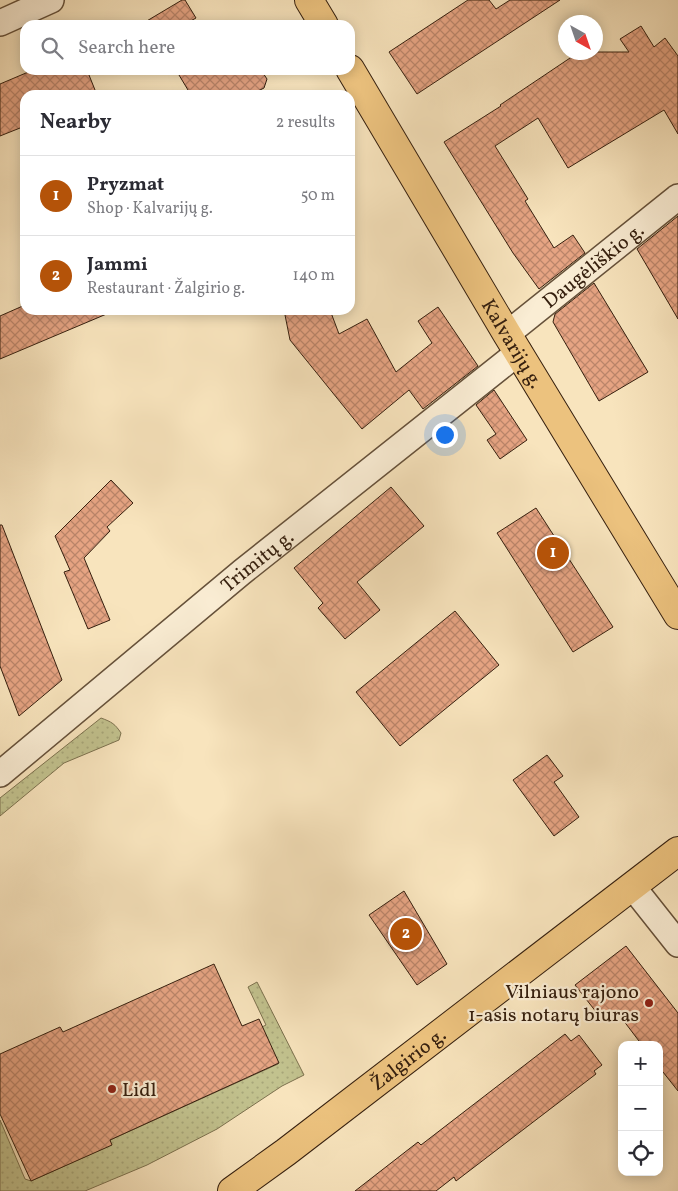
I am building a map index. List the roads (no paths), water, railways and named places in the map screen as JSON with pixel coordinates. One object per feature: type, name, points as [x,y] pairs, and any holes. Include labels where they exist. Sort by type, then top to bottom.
[{"type":"main road","points":[[309,0],[321,20]]},
{"type":"main road","name":"Kalvarijų g.","points":[[354,75],[513,343],[678,614]]},
{"type":"main road","name":"Žalgirio g.","points":[[232,1191],[286,1152],[678,852]]},
{"type":"street","points":[[0,23],[51,0]]},
{"type":"street","name":"Daugėliškio g.","points":[[513,343],[678,198]]},
{"type":"street","name":"Trimitų g.","points":[[0,774],[513,343]]},
{"type":"street","points":[[632,886],[678,944]]},
{"type":"place","name":"Pryzmat","points":[[553,553]]},
{"type":"place","name":"Jammi","points":[[406,934]]},
{"type":"place","name":"Vilniaus rajono 1-asis notarų biuras","points":[[649,1003]]},
{"type":"place","name":"Lidl","points":[[112,1089]]}]
